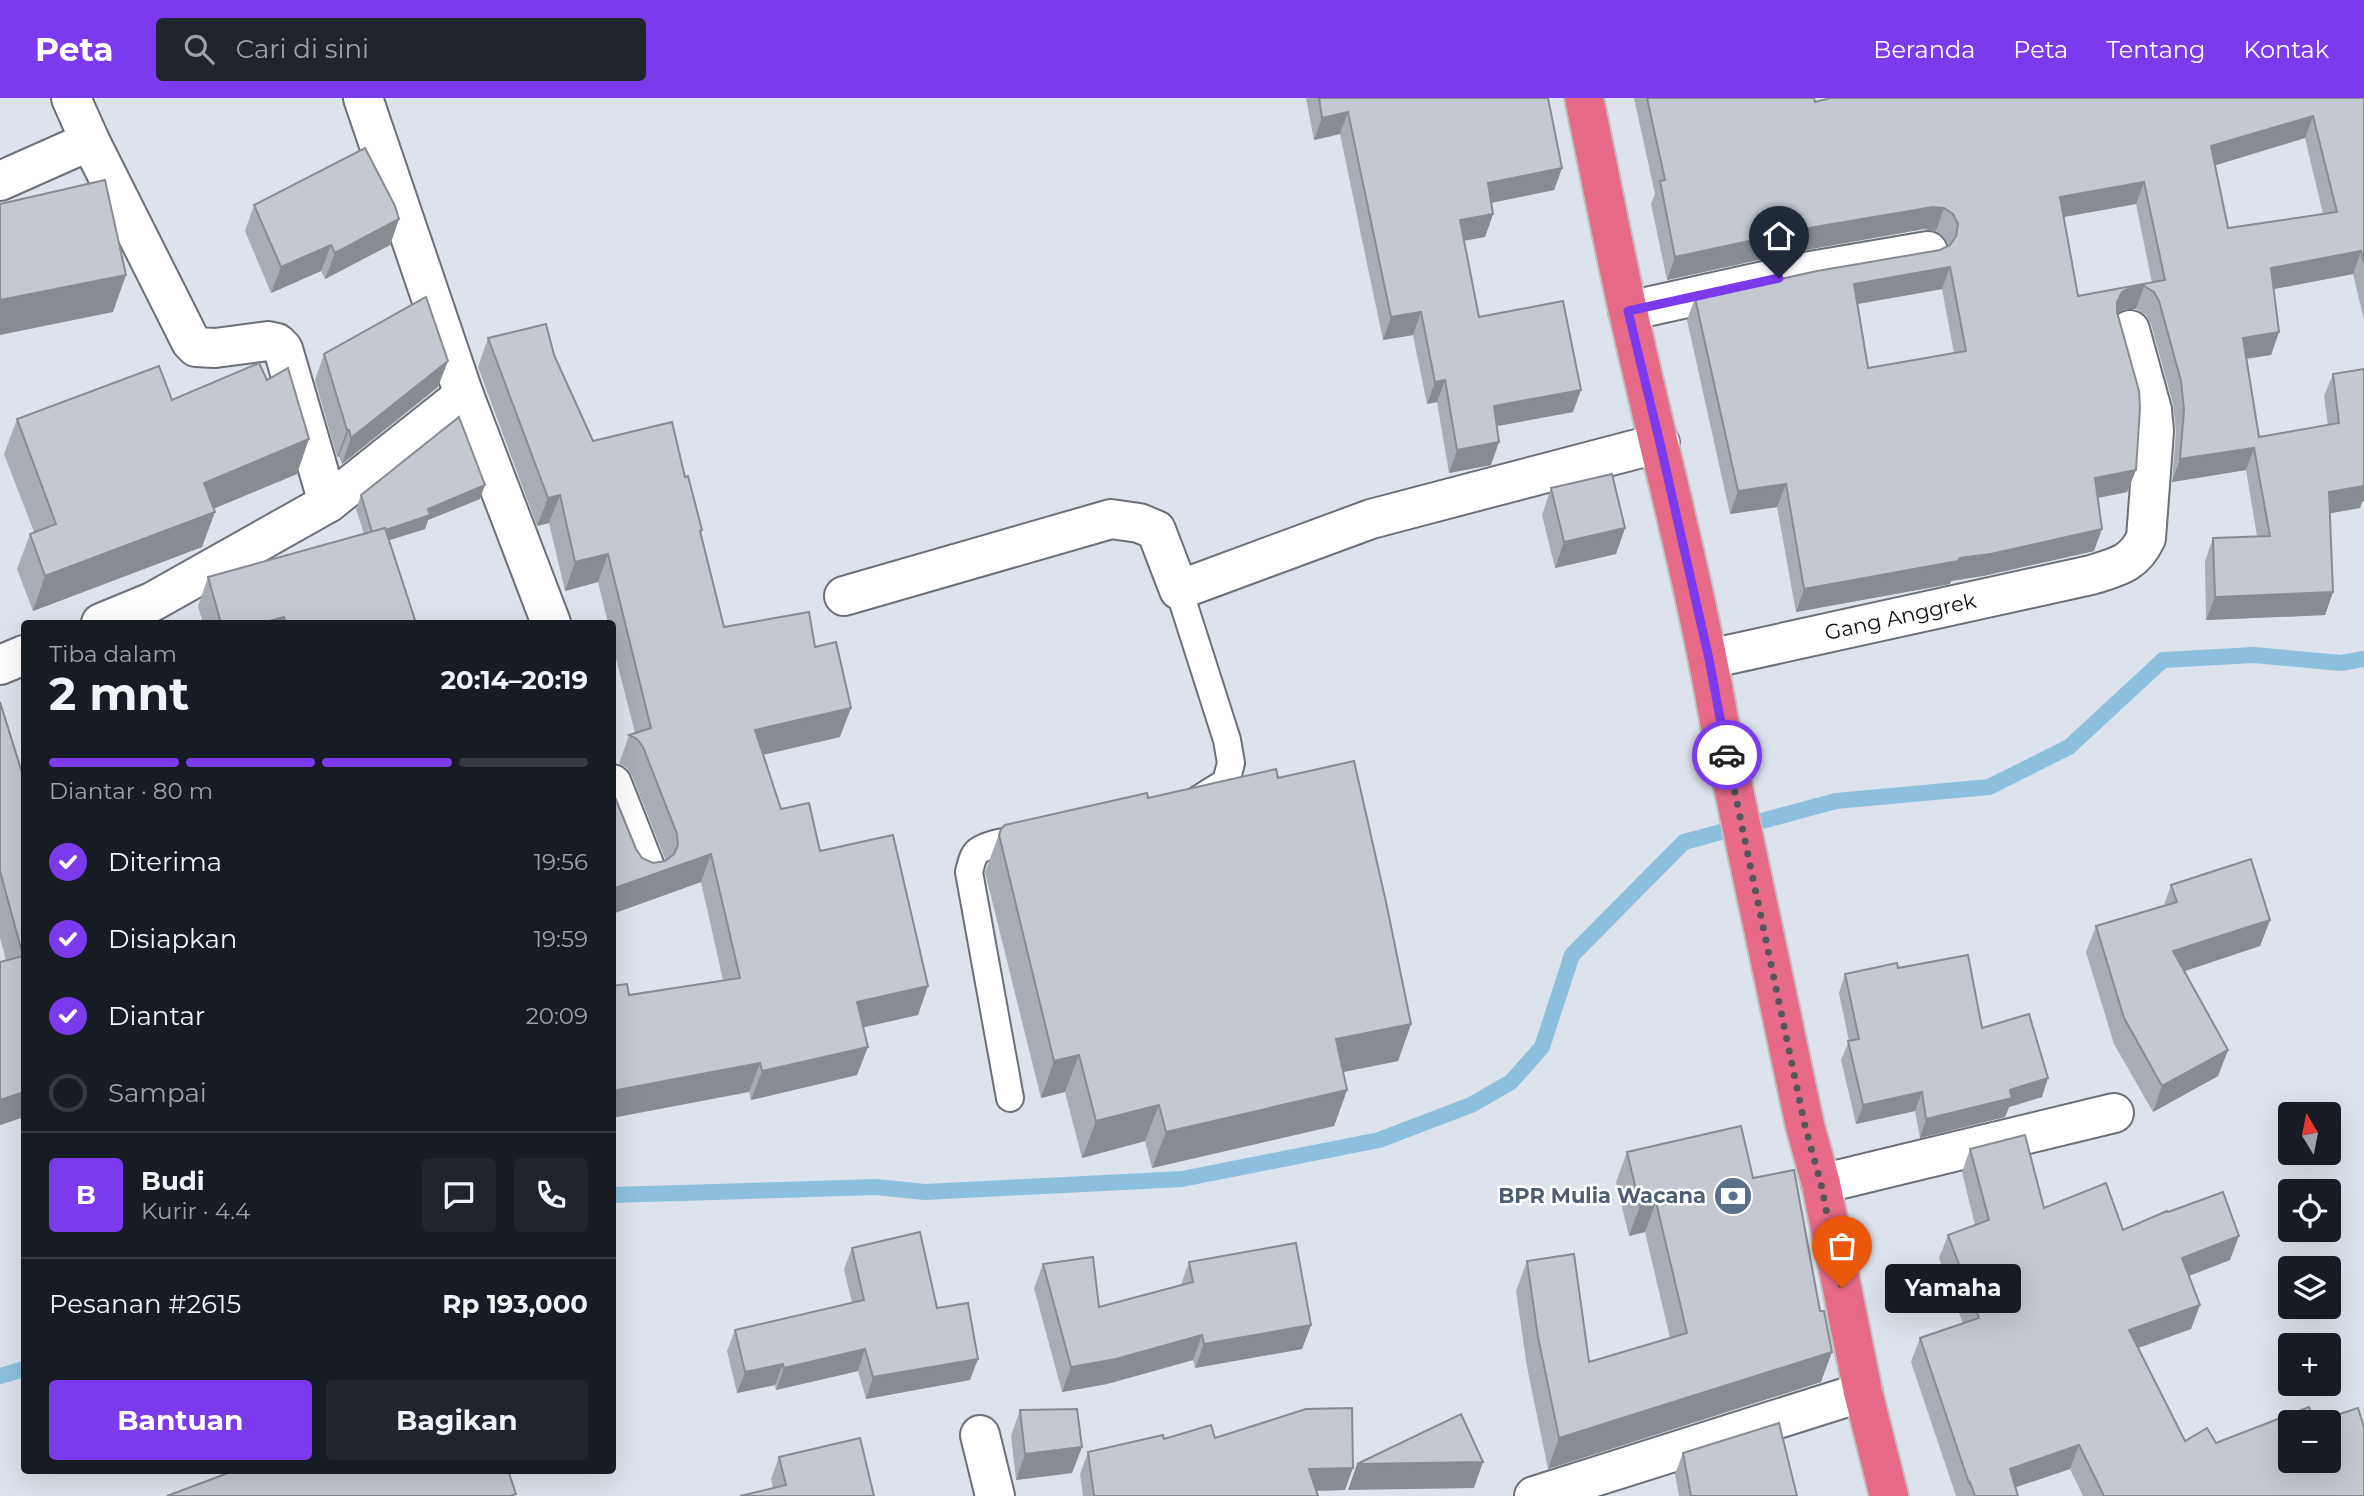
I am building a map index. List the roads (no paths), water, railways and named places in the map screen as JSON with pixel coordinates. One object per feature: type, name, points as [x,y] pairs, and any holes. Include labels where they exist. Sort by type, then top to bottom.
[{"type":"highway","points":[[1584,98],[1628,311],[1709,659],[1719,720],[1805,1126],[1821,1184],[1863,1392],[1889,1496]]},
{"type":"street","points":[[71,98],[191,342],[196,347],[215,348],[268,341],[283,349],[328,503]]},
{"type":"street","points":[[363,98],[464,395],[550,620]]},
{"type":"street","points":[[0,181],[90,141]]},
{"type":"street","points":[[1628,311],[1805,272],[1928,251]]},
{"type":"street","name":"Gang Anggrek","points":[[1709,659],[2091,575],[2129,562],[2140,552],[2146,538],[2154,431],[2152,410],[2130,330]]},
{"type":"street","points":[[116,620],[156,612],[328,503],[464,395]]},
{"type":"street","points":[[844,596],[1111,519],[1139,523],[1156,530],[1179,590],[1371,519],[1660,443]]},
{"type":"street","points":[[0,665],[21,656]]},
{"type":"street","points":[[616,794],[646,870]]},
{"type":"street","points":[[1821,1184],[2114,1113]]},
{"type":"street","points":[[1534,1496],[1863,1392]]},
{"type":"street","points":[[980,1435],[995,1496]]},
{"type":"lane","points":[[1173,805],[1199,799],[1215,790],[1226,782],[1231,763],[1227,740],[1179,590]]},
{"type":"lane","points":[[1010,1098],[968,872],[973,857],[986,847],[1052,832]]},
{"type":"waterway","points":[[616,1195],[876,1187],[925,1192],[1182,1179],[1379,1140],[1471,1105],[1511,1082],[1542,1047],[1572,955],[1684,842],[1836,801],[1989,787],[2069,747],[2163,660],[2254,655],[2341,663],[2364,659]]},
{"type":"waterway","points":[[0,1376],[21,1370]]},
{"type":"place","name":"BPR Mulia Wacana","points":[[1733,1196]]},
{"type":"place","name":"Yamaha","points":[[1842,1288]]}]
